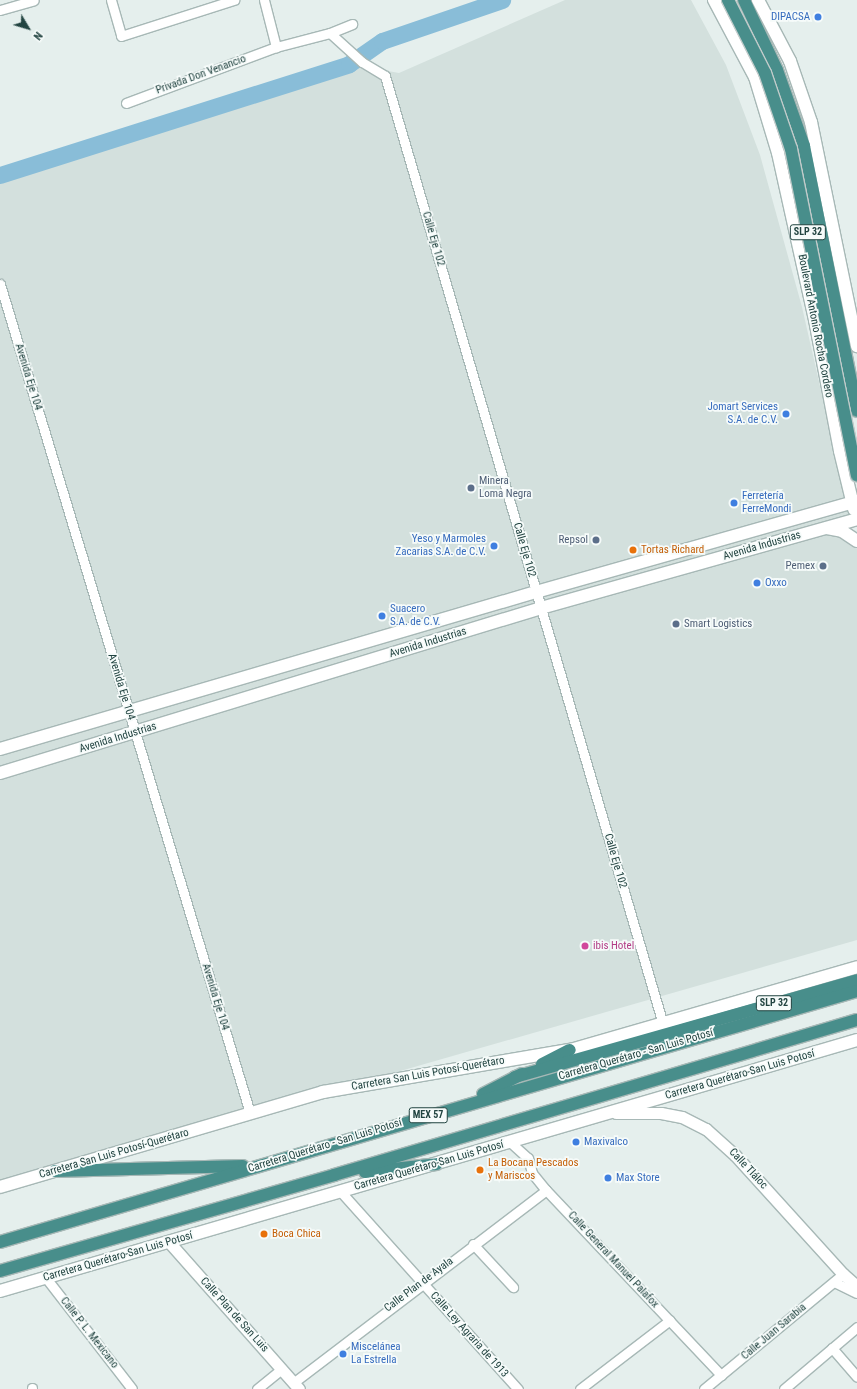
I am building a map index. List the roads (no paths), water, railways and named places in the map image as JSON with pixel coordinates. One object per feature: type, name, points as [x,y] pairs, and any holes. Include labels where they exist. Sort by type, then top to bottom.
[{"type":"highway","name":"Boulevard Antonio Rocha Cordero","points":[[728,0],[765,72],[791,149],[852,476]]},
{"type":"highway","name":"SLP 32","points":[[744,0],[778,70],[804,146],[857,411]]},
{"type":"highway","name":"SLP 32","points":[[515,1078],[691,1026],[857,980]]},
{"type":"highway","name":"Carretera Querétaro - San Luis Potosí","points":[[0,1242],[857,991]]},
{"type":"highway","points":[[0,1270],[334,1175],[857,1020]]},
{"type":"highway","points":[[457,1107],[570,1050]]},
{"type":"highway","points":[[334,1175],[437,1164]]},
{"type":"highway","points":[[56,1171],[260,1165]]},
{"type":"main road","name":"Boulevard Antonio Rocha Cordero","points":[[714,0],[755,77],[778,153],[815,320],[840,451],[852,476],[857,519]]},
{"type":"main road","name":"SLP 32","points":[[758,0],[790,61],[811,122],[857,346]]},
{"type":"main road","points":[[840,451],[851,465],[857,468]]},
{"type":"main road","points":[[824,511],[843,495],[852,476]]},
{"type":"main road","name":"Avenida Industrias","points":[[0,750],[536,592],[855,502]]},
{"type":"main road","name":"Avenida Industrias","points":[[0,773],[541,608],[857,519]]},
{"type":"main road","points":[[818,530],[826,528],[842,531],[857,541]]},
{"type":"main road","name":"Carretera San Luis Potosí-Querétaro","points":[[0,1187],[323,1092],[570,1050],[857,967]]},
{"type":"main road","name":"Carretera Querétaro-San Luis Potosí","points":[[0,1291],[857,1040]]},
{"type":"street","points":[[0,10],[34,0]]},
{"type":"street","points":[[111,0],[121,36],[234,0]]},
{"type":"street","points":[[264,0],[276,47]]},
{"type":"street","name":"Privada Don Venancio","points":[[126,103],[276,47],[330,33],[352,24]]},
{"type":"street","name":"Calle Eje 102","points":[[330,33],[362,62],[385,76],[663,1024]]},
{"type":"street","name":"Avenida Eje 104","points":[[0,284],[250,1113]]},
{"type":"street","name":"Calle Tláloc","points":[[608,1114],[661,1113],[682,1117],[706,1129],[735,1154],[843,1274],[857,1286]]},
{"type":"street","name":"Calle General Manuel Palafox","points":[[510,1142],[528,1158],[532,1173],[546,1190],[721,1375]]},
{"type":"street","name":"Calle Plan de Ayala","points":[[296,1386],[422,1282],[546,1190]]},
{"type":"street","name":"Calle Ley Agraria de 1913","points":[[341,1192],[518,1389]]},
{"type":"street","name":"Calle Plan de San Luis","points":[[169,1242],[296,1386]]},
{"type":"street","points":[[473,1244],[513,1287]]},
{"type":"street","name":"Calle Juan Sarabia","points":[[704,1389],[843,1274]]},
{"type":"street","name":"Calle P. L. Mexicano","points":[[46,1278],[132,1389]]},
{"type":"street","points":[[834,1282],[857,1293]]},
{"type":"street","points":[[580,1389],[670,1320]]},
{"type":"street","points":[[784,1389],[857,1327]]},
{"type":"street","points":[[832,1348],[857,1377]]},
{"type":"street","points":[[257,1389],[282,1369]]},
{"type":"waterway","points":[[0,175],[349,64],[382,41],[502,0]]},
{"type":"place","name":"DIPACSA","points":[[818,17]]},
{"type":"place","name":"Jomart Services S.A. de C.V.","points":[[786,414]]},
{"type":"place","name":"Minera Loma Negra","points":[[471,488]]},
{"type":"place","name":"Ferretería FerreMondi","points":[[734,503]]},
{"type":"place","name":"Repsol","points":[[596,540]]},
{"type":"place","name":"Yeso y Marmoles Zacarias S.A. de C.V.","points":[[494,546]]},
{"type":"place","name":"Tortas Richard","points":[[633,550]]},
{"type":"place","name":"Pemex","points":[[823,566]]},
{"type":"place","name":"Oxxo","points":[[757,583]]},
{"type":"place","name":"Suacero S.A. de C.V.","points":[[382,616]]},
{"type":"place","name":"Smart Logistics","points":[[676,624]]},
{"type":"place","name":"ibis Hotel","points":[[585,946]]},
{"type":"place","name":"Maxivalco","points":[[576,1142]]},
{"type":"place","name":"La Bocana Pescados y Mariscos","points":[[480,1170]]},
{"type":"place","name":"Max Store","points":[[608,1178]]},
{"type":"place","name":"Boca Chica","points":[[264,1234]]},
{"type":"place","name":"Miscelánea La Estrella","points":[[343,1354]]}]
